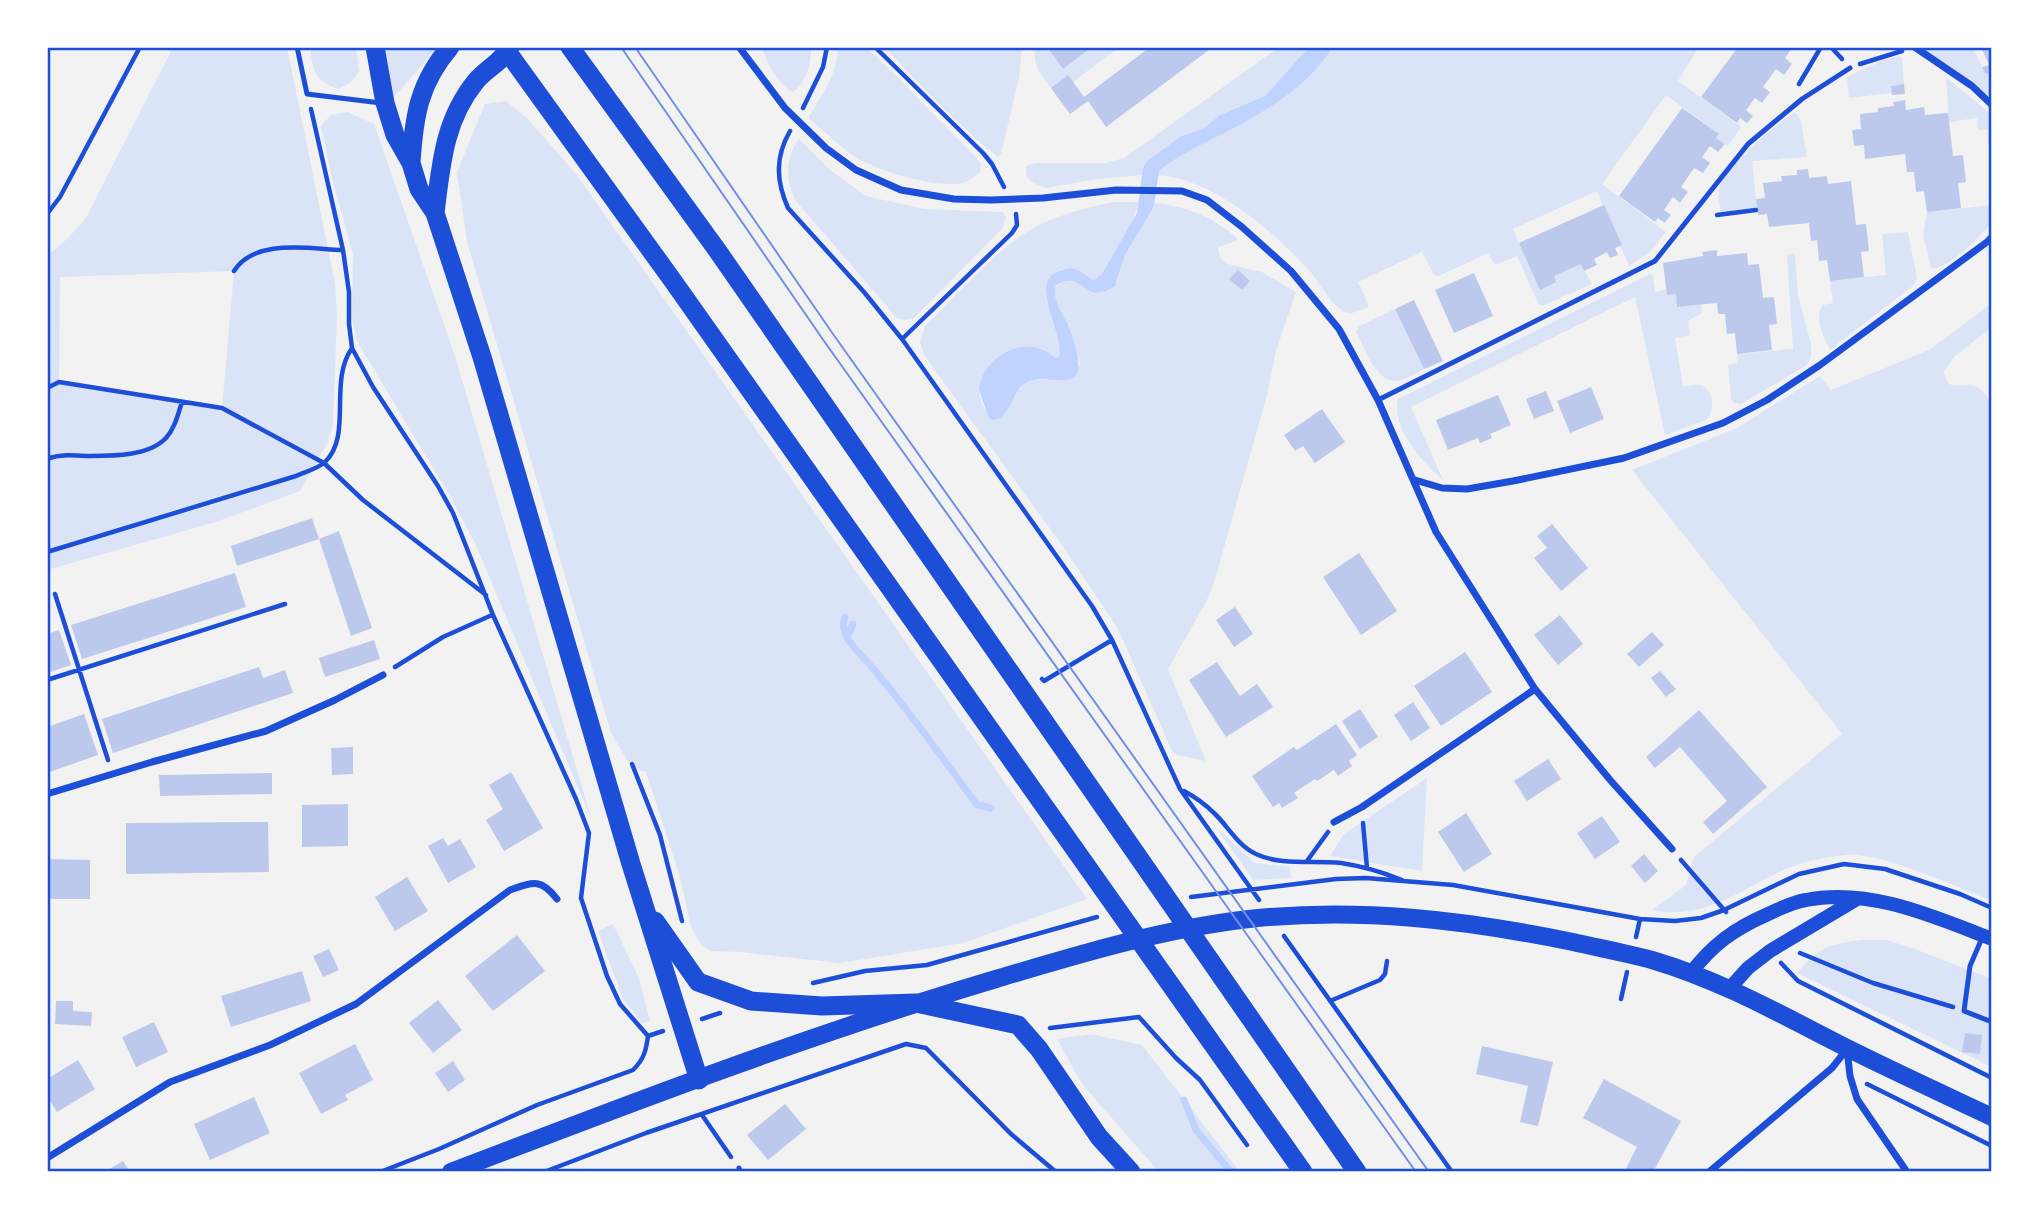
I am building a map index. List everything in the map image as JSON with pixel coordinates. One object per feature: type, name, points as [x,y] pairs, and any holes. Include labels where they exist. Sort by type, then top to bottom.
[{"type":"highway","points":[[375,47],[385,103],[395,135],[411,163],[419,188],[435,213],[482,357],[643,903],[699,1080]]},
{"type":"highway","points":[[411,163],[413,124],[421,92],[438,61],[450,47]]},
{"type":"highway","points":[[570,47],[718,250],[1357,1172]]},
{"type":"highway","points":[[435,213],[443,148],[449,126],[477,81],[507,49],[1303,1172]]},
{"type":"highway","points":[[643,903],[698,982],[751,1001],[822,1006],[916,1003],[1018,1025],[1039,1049],[1099,1137],[1131,1172]]},
{"type":"main road","points":[[1691,973],[1718,942],[1743,926],[1803,900],[1823,897],[1881,901],[1917,910],[1987,938]]},
{"type":"main road","points":[[1729,989],[1748,968],[1770,951],[1857,899]]},
{"type":"main road","points":[[451,1172],[783,1047],[916,1003],[1131,940],[1195,926],[1253,919],[1340,914],[1431,918],[1503,928],[1632,955],[1691,973],[1992,1117]]},
{"type":"street","points":[[739,47],[796,120],[826,148],[856,170],[901,190],[954,199],[1043,198],[1116,190],[1182,191],[1207,200],[1242,227],[1291,271],[1339,329],[1378,400],[1443,543],[1535,689],[1611,781],[1672,849]]},
{"type":"street","points":[[1916,48],[1972,86],[1992,105]]},
{"type":"street","points":[[1415,480],[1442,488],[1467,489],[1513,481],[1624,458],[1723,423],[1767,400],[1820,365],[1992,237]]},
{"type":"street","points":[[47,794],[266,731],[383,675]]},
{"type":"street","points":[[1334,822],[1362,807],[1535,689]]},
{"type":"street","points":[[47,1158],[170,1082],[271,1045],[356,1004],[510,890],[534,882],[548,887],[557,899]]},
{"type":"street","points":[[1847,1048],[1850,1076],[1857,1099],[1907,1172]]},
{"type":"street","points":[[1709,1172],[1832,1068],[1847,1048]]},
{"type":"lane","points":[[297,47],[307,94],[385,103]]},
{"type":"lane","points":[[1378,400],[1655,261],[1748,144],[1802,99],[1850,68]]},
{"type":"lane","points":[[1987,938],[1970,966],[1964,1011],[1992,1022]]},
{"type":"path","points":[[47,214],[60,197],[140,47]]},
{"type":"path","points":[[827,47],[818,78],[783,143],[778,160],[780,186],[788,208],[864,292],[902,339],[1092,606],[1112,640],[1180,789],[1259,901]]},
{"type":"path","points":[[875,47],[983,153],[992,164],[1010,199]]},
{"type":"path","points":[[1850,68],[1879,56],[1916,48]]},
{"type":"path","points":[[307,94],[343,250],[349,292],[352,348],[373,387],[438,486],[461,531],[493,615],[589,833],[581,898],[607,976],[620,1004],[648,1036]]},
{"type":"path","points":[[1717,215],[1756,210]]},
{"type":"path","points":[[902,339],[1012,233],[1017,225],[1016,211]]},
{"type":"path","points":[[234,271],[239,263],[259,252],[292,249],[343,250]]},
{"type":"path","points":[[47,552],[296,476],[324,463],[334,450],[339,430],[340,373],[344,359],[352,348]]},
{"type":"path","points":[[47,388],[59,382],[222,408],[324,463],[363,500],[486,596]]},
{"type":"path","points":[[47,459],[144,451],[165,439],[172,429],[182,402]]},
{"type":"path","points":[[55,594],[113,774]]},
{"type":"path","points":[[47,680],[285,604]]},
{"type":"path","points":[[383,675],[443,637],[493,615]]},
{"type":"path","points":[[1036,671],[1044,681],[1112,640]]},
{"type":"path","points":[[632,764],[660,835],[685,932]]},
{"type":"path","points":[[1180,789],[1207,807],[1252,853],[1280,860],[1367,868],[1410,883]]},
{"type":"path","points":[[1362,807],[1367,868]]},
{"type":"path","points":[[1307,861],[1334,822]]},
{"type":"path","points":[[1672,849],[1724,911],[1743,926]]},
{"type":"path","points":[[1290,886],[1336,879],[1366,878],[1453,885],[1652,920],[1701,918],[1724,911]]},
{"type":"path","points":[[1283,934],[1452,1172]]},
{"type":"path","points":[[1792,950],[1873,983],[1964,1011]]},
{"type":"path","points":[[1770,951],[1798,981],[1992,1078]]},
{"type":"path","points":[[1330,1001],[1380,980],[1385,974],[1387,961]]},
{"type":"path","points":[[1050,1028],[1139,1017],[1200,1080],[1247,1145]]},
{"type":"path","points":[[544,1172],[906,1044],[926,1048],[1011,1134],[1056,1172]]},
{"type":"path","points":[[1850,1076],[1992,1146]]},
{"type":"path","points":[[702,1115],[740,1170]]},
{"type":"shaded area","points":[[173,47],[287,47],[335,283],[337,317],[333,424],[328,442],[300,491],[216,522],[47,570],[47,256],[86,218]],"holes":[[[234,271],[222,408],[59,382],[60,277]]]},
{"type":"shaded area","points":[[310,47],[356,47],[359,72],[350,83],[338,89],[330,86],[316,74]]},
{"type":"shaded area","points":[[383,47],[438,47],[393,98]]},
{"type":"shaded area","points":[[761,47],[811,47],[807,72],[798,88],[793,92],[787,88],[770,66]]},
{"type":"shaded area","points":[[838,47],[865,47],[878,58],[977,158],[981,165],[980,172],[962,183],[951,184],[923,181],[893,173],[851,154],[810,119],[832,75]]},
{"type":"shaded area","points":[[885,47],[1022,47],[1019,78],[1001,154],[998,157],[968,131]]},
{"type":"shaded area","points":[[1035,47],[1047,47],[1063,69],[1092,47],[1119,47],[1073,82],[1068,75],[1051,88],[1036,64]]},
{"type":"shaded area","points":[[1279,47],[1309,47],[1265,96],[1220,115],[1203,129],[1181,136],[1147,161],[1142,175],[1046,188],[1033,183],[1026,176],[1026,166],[1035,163],[1106,163],[1124,158]]},
{"type":"shaded area","points":[[1333,47],[1699,47],[1678,81],[1741,127],[1728,146],[1716,138],[1719,134],[1666,95],[1602,184],[1666,232],[1650,252],[1629,266],[1597,191],[1513,229],[1540,289],[1556,282],[1554,276],[1581,264],[1592,284],[1539,305],[1517,256],[1495,265],[1488,253],[1439,276],[1434,275],[1422,252],[1358,282],[1369,306],[1347,313],[1335,305],[1292,252],[1239,208],[1198,185],[1157,175],[1174,159],[1250,119],[1280,99],[1309,76]]},
{"type":"shaded area","points":[[1925,47],[1973,47],[1985,74],[1992,72],[1992,101],[1927,52]]},
{"type":"shaded area","points":[[1899,56],[1902,58],[1904,84],[1891,86],[1892,93],[1849,98],[1847,77],[1881,61]]},
{"type":"shaded area","points":[[1946,77],[1992,115],[1992,186],[1987,129],[1978,130],[1977,118],[1949,122]]},
{"type":"shaded area","points":[[506,101],[527,118],[576,174],[1087,899],[963,943],[840,963],[710,951],[699,942],[691,927],[680,877],[646,772],[632,768],[611,733],[467,242],[457,172],[485,104]]},
{"type":"shaded area","points":[[348,112],[374,124],[455,356],[592,821],[475,543],[357,341],[352,319],[353,255],[321,126],[331,115]]},
{"type":"shaded area","points":[[1795,112],[1801,121],[1807,157],[1752,161],[1757,209],[1721,214],[1719,193],[1724,178],[1753,146]]},
{"type":"shaded area","points":[[799,139],[829,169],[866,196],[924,209],[1003,212],[1006,218],[1002,229],[914,318],[897,318],[796,201],[788,169],[791,154]]},
{"type":"shaded area","points":[[1114,202],[1139,202],[1132,223],[1102,274],[1094,280],[1076,271],[1063,269],[1054,274],[1048,282],[1046,298],[1058,334],[1059,356],[1055,358],[1040,348],[1023,347],[1007,352],[999,358],[984,375],[979,387],[989,418],[1005,414],[1024,384],[1034,380],[1047,380],[1080,365],[1072,333],[1056,301],[1054,289],[1067,281],[1075,282],[1088,290],[1117,283],[1125,255],[1155,203],[1178,207],[1209,218],[1237,238],[1236,241],[1218,247],[1220,258],[1228,264],[1262,272],[1296,292],[1276,351],[1267,395],[1214,583],[1168,669],[1206,761],[1177,755],[1172,751],[1117,627],[1064,548],[924,355],[920,342],[925,326],[964,286],[1023,234],[1065,214]]},
{"type":"shaded area","points":[[1992,205],[1992,223],[1980,236],[1947,264],[1931,268],[1923,235],[1927,212]]},
{"type":"shaded area","points":[[1908,232],[1917,278],[1914,285],[1830,350],[1820,328],[1819,316],[1823,305],[1833,303],[1830,281],[1886,275],[1882,234]]},
{"type":"shaded area","points":[[1795,253],[1798,295],[1811,344],[1811,357],[1807,365],[1741,404],[1734,403],[1731,399],[1728,365],[1738,363],[1737,354],[1793,349],[1787,255]]},
{"type":"shaded area","points":[[1650,274],[1653,276],[1655,292],[1666,289],[1667,295],[1676,294],[1678,307],[1701,305],[1702,313],[1688,321],[1690,335],[1675,338],[1683,386],[1701,385],[1711,396],[1711,412],[1706,420],[1665,435],[1635,297],[1411,407],[1443,480],[1418,455],[1399,422],[1398,399]]},
{"type":"shaded area","points":[[1992,303],[1992,327],[1955,356],[1944,371],[1948,383],[1952,385],[1980,388],[1992,407],[1992,901],[1898,864],[1860,855],[1844,855],[1802,863],[1712,905],[1674,912],[1652,910],[1686,885],[1694,857],[1842,734],[1632,470],[1737,428],[1820,376],[1831,390],[1929,350]]},
{"type":"shaded area","points":[[1395,309],[1424,369],[1398,381],[1383,377],[1377,371],[1356,332],[1359,326]]},
{"type":"shaded area","points":[[1427,778],[1422,871],[1330,856],[1344,834]]},
{"type":"shaded area","points":[[1216,827],[1255,863],[1290,867],[1291,878],[1253,880]]},
{"type":"shaded area","points":[[613,924],[639,978],[650,1021],[642,1023],[623,999],[598,931]]},
{"type":"shaded area","points":[[1861,940],[1887,940],[1992,979],[1992,1067],[1797,973],[1818,952]]},
{"type":"shaded area","points":[[1091,1034],[1142,1045],[1240,1172],[1159,1172],[1082,1084],[1057,1039]]},
{"type":"water","points":[[1309,47],[1333,47],[1315,70],[1281,100],[1159,171],[1154,206],[1125,255],[1115,286],[1095,293],[1073,281],[1056,285],[1055,297],[1070,329],[1078,359],[1077,373],[1072,379],[1026,383],[1000,418],[989,419],[979,390],[988,368],[997,358],[1019,347],[1032,347],[1044,350],[1055,358],[1059,356],[1057,335],[1047,297],[1046,286],[1050,277],[1069,269],[1075,269],[1094,280],[1102,274],[1137,213],[1143,168],[1147,161],[1181,136],[1203,129],[1220,115],[1265,96]]},
{"type":"building","points":[[1047,47],[1092,47],[1063,69]]},
{"type":"building","points":[[1150,47],[1213,47],[1106,127],[1088,101],[1070,114],[1051,88],[1068,75],[1084,97]]},
{"type":"building","points":[[1738,47],[1793,47],[1785,58],[1792,64],[1784,75],[1776,69],[1763,87],[1770,92],[1762,103],[1755,98],[1746,110],[1753,116],[1747,123],[1740,118],[1737,123],[1701,97]]},
{"type":"building","points":[[1981,47],[1992,47],[1992,72],[1985,74],[1982,67],[1989,65]]},
{"type":"building","points":[[1904,84],[1905,94],[1892,95],[1891,86]]},
{"type":"building","points":[[1905,100],[1906,110],[1924,107],[1925,115],[1948,113],[1953,156],[1963,155],[1966,182],[1958,183],[1961,208],[1927,212],[1924,191],[1916,192],[1914,172],[1907,172],[1905,154],[1865,159],[1864,145],[1854,146],[1852,130],[1861,129],[1860,114],[1878,112],[1878,108],[1894,106],[1893,102]]},
{"type":"building","points":[[1682,108],[1719,134],[1716,138],[1725,144],[1718,152],[1710,146],[1702,157],[1710,163],[1703,173],[1694,168],[1681,187],[1688,192],[1680,203],[1673,197],[1664,210],[1671,215],[1665,223],[1658,218],[1655,222],[1619,196]]},
{"type":"building","points":[[1808,169],[1809,178],[1827,176],[1828,184],[1851,181],[1856,225],[1866,224],[1869,251],[1861,252],[1864,277],[1830,281],[1827,260],[1819,261],[1817,240],[1811,241],[1809,223],[1769,227],[1767,214],[1758,215],[1756,199],[1765,198],[1763,183],[1782,181],[1781,176],[1797,175],[1797,170]]},
{"type":"building","points":[[1604,205],[1622,245],[1615,248],[1618,255],[1610,258],[1607,252],[1594,259],[1597,265],[1584,271],[1581,264],[1554,276],[1556,282],[1540,290],[1519,243]]},
{"type":"building","points":[[1717,250],[1717,256],[1747,253],[1748,265],[1759,264],[1763,298],[1774,297],[1777,324],[1769,325],[1772,350],[1737,354],[1735,333],[1727,334],[1725,314],[1718,314],[1717,303],[1677,307],[1676,294],[1667,295],[1663,263],[1703,256],[1702,252]]},
{"type":"building","points":[[1238,270],[1250,281],[1242,290],[1229,279]]},
{"type":"building","points":[[1474,273],[1493,316],[1454,333],[1435,290]]},
{"type":"building","points":[[1414,300],[1443,361],[1424,369],[1395,309]]},
{"type":"building","points":[[1591,387],[1604,419],[1570,433],[1557,401]]},
{"type":"building","points":[[1546,391],[1554,411],[1534,419],[1526,399]]},
{"type":"building","points":[[1498,395],[1511,425],[1490,434],[1492,438],[1480,443],[1478,438],[1448,450],[1436,420]]},
{"type":"building","points":[[1322,409],[1345,442],[1315,463],[1303,446],[1295,451],[1284,435]]},
{"type":"building","points":[[312,518],[319,539],[237,566],[231,546]]},
{"type":"building","points":[[1552,524],[1588,568],[1561,591],[1534,558],[1547,548],[1537,536]]},
{"type":"building","points":[[339,531],[372,628],[351,636],[319,539]]},
{"type":"building","points":[[1359,553],[1397,611],[1361,635],[1323,577]]},
{"type":"building","points":[[235,573],[246,607],[82,659],[71,625]]},
{"type":"building","points":[[1235,607],[1253,634],[1234,647],[1216,620]]},
{"type":"building","points":[[1560,615],[1583,644],[1558,665],[1534,635]]},
{"type":"building","points":[[59,630],[71,665],[47,673],[47,634]]},
{"type":"building","points":[[1652,632],[1664,645],[1639,667],[1627,654]]},
{"type":"building","points":[[374,640],[380,659],[325,677],[319,658]]},
{"type":"building","points":[[1465,652],[1492,692],[1441,726],[1414,686]]},
{"type":"building","points":[[1217,662],[1240,696],[1257,684],[1273,707],[1226,737],[1189,680]]},
{"type":"building","points":[[259,667],[263,678],[285,670],[293,693],[113,753],[102,719]]},
{"type":"building","points":[[1660,671],[1676,689],[1666,697],[1651,678]]},
{"type":"building","points":[[1413,702],[1430,728],[1411,741],[1394,715]]},
{"type":"building","points":[[1360,709],[1378,737],[1360,749],[1342,721]]},
{"type":"building","points":[[1699,710],[1767,787],[1713,834],[1703,822],[1727,801],[1680,747],[1655,768],[1646,757]]},
{"type":"building","points":[[84,714],[98,755],[47,773],[47,727]]},
{"type":"building","points":[[1336,724],[1357,755],[1349,761],[1352,766],[1338,776],[1334,770],[1317,781],[1315,779],[1294,793],[1298,798],[1282,808],[1279,803],[1273,807],[1252,776],[1294,747],[1297,750]]},
{"type":"building","points":[[353,747],[353,774],[332,775],[331,748]]},
{"type":"building","points":[[1548,759],[1561,779],[1527,801],[1514,781]]},
{"type":"building","points":[[511,772],[543,828],[504,851],[486,820],[503,809],[489,785]]},
{"type":"building","points":[[272,773],[272,794],[160,796],[159,775]]},
{"type":"building","points":[[348,804],[348,846],[302,847],[302,805]]},
{"type":"building","points":[[1466,813],[1492,854],[1464,872],[1438,832]]},
{"type":"building","points":[[1602,816],[1620,842],[1595,859],[1577,833]]},
{"type":"building","points":[[268,822],[269,872],[126,874],[126,823]]},
{"type":"building","points":[[443,838],[448,846],[460,839],[476,867],[448,883],[428,846]]},
{"type":"building","points":[[1644,854],[1658,871],[1645,883],[1631,866]]},
{"type":"building","points":[[47,859],[90,860],[90,899],[47,899]]},
{"type":"building","points":[[407,877],[428,911],[395,931],[375,897]]},
{"type":"building","points":[[517,935],[545,971],[493,1011],[465,976]]},
{"type":"building","points":[[329,949],[339,970],[323,977],[313,956]]},
{"type":"building","points":[[302,971],[311,1001],[231,1027],[221,996]]},
{"type":"building","points":[[438,1000],[462,1030],[433,1053],[409,1023]]},
{"type":"building","points":[[56,1001],[73,1001],[73,1011],[92,1012],[91,1026],[55,1024]]},
{"type":"building","points":[[154,1022],[168,1052],[136,1067],[122,1037]]},
{"type":"building","points":[[1965,1033],[1982,1035],[1980,1054],[1962,1052]]},
{"type":"building","points":[[355,1044],[373,1080],[345,1095],[348,1100],[321,1114],[299,1073]]},
{"type":"building","points":[[1482,1046],[1553,1062],[1538,1126],[1520,1122],[1528,1086],[1476,1074]]},
{"type":"building","points":[[78,1060],[95,1089],[57,1112],[47,1096],[47,1079]]},
{"type":"building","points":[[453,1061],[465,1080],[448,1092],[435,1073]]},
{"type":"building","points":[[1604,1079],[1681,1121],[1653,1172],[1624,1172],[1637,1147],[1583,1118]]},
{"type":"building","points":[[254,1097],[270,1133],[210,1160],[194,1124]]},
{"type":"building","points":[[785,1104],[806,1129],[768,1160],[747,1135]]},
{"type":"building","points":[[123,1161],[130,1172],[105,1172]]},
{"type":"waterway","points":[[845,617],[843,625],[847,638]]},
{"type":"waterway","points":[[853,624],[847,638],[878,674],[977,805],[991,808]]},
{"type":"waterway","points":[[1184,1100],[1196,1130],[1231,1172]]},
{"type":"tram line","points":[[621,47],[824,341],[1416,1172]]},
{"type":"tram line","points":[[635,47],[833,334],[1429,1172]]}]
